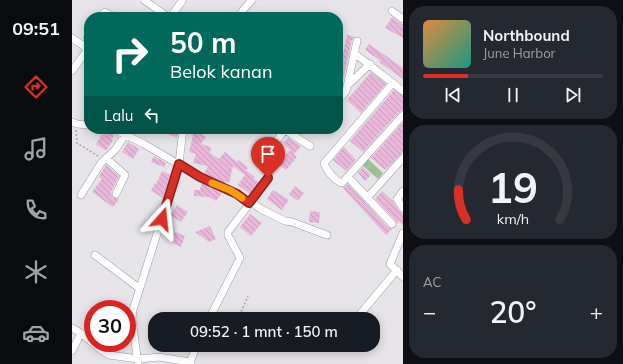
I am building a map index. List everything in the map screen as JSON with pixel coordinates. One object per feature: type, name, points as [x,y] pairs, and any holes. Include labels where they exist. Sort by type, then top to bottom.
[{"type":"street","points":[[144,0],[161,12]]},
{"type":"street","points":[[242,12],[252,0]]},
{"type":"street","points":[[174,12],[182,1]]},
{"type":"street","points":[[392,11],[403,19]]},
{"type":"street","points":[[72,38],[84,46]]},
{"type":"street","points":[[343,94],[349,84],[357,41]]},
{"type":"street","points":[[354,53],[403,91]]},
{"type":"street","points":[[72,72],[84,55]]},
{"type":"street","points":[[349,84],[370,64]]},
{"type":"street","points":[[393,83],[324,163],[325,166],[339,182],[342,183],[403,115]]},
{"type":"street","points":[[74,123],[84,124]]},
{"type":"street","points":[[138,362],[132,319],[133,310],[179,164],[182,134]]},
{"type":"street","points":[[213,312],[240,258],[228,235],[228,232],[268,178],[266,156],[281,134]]},
{"type":"street","points":[[292,134],[310,146]]},
{"type":"street","points":[[81,194],[105,159],[125,135],[200,177],[237,194],[284,221],[292,222],[328,235]]},
{"type":"street","points":[[367,198],[403,158]]},
{"type":"street","points":[[105,159],[125,175],[116,194]]},
{"type":"street","points":[[348,177],[392,224]]},
{"type":"street","points":[[403,191],[397,199],[403,208]]},
{"type":"street","points":[[403,234],[390,264],[403,277]]},
{"type":"street","points":[[95,256],[140,288]]},
{"type":"street","points":[[362,312],[397,270]]},
{"type":"street","points":[[72,328],[81,333],[100,350],[109,355],[138,362],[159,357],[191,363],[195,352]]},
{"type":"street","points":[[72,351],[81,333]]},
{"type":"path","points":[[74,123],[77,143],[105,159]]},
{"type":"path","points":[[241,312],[248,296]]},
{"type":"green space","points":[[366,157],[383,173],[378,179],[361,164]]},
{"type":"building","points":[[392,17],[403,25],[403,38],[385,28]]},
{"type":"building","points":[[347,35],[355,37],[352,40],[343,80],[343,54]]},
{"type":"building","points":[[369,44],[403,68],[403,79],[365,50]]},
{"type":"building","points":[[371,72],[386,84],[361,113],[347,100]]},
{"type":"building","points":[[394,90],[403,96],[403,110],[399,112],[363,152],[350,141]]},
{"type":"building","points":[[403,122],[403,152],[385,170],[371,158]]},
{"type":"building","points":[[102,134],[114,135],[113,140],[106,151],[96,144]]},
{"type":"building","points":[[169,134],[177,134],[177,138]]},
{"type":"building","points":[[190,134],[202,134],[206,137],[201,144],[211,147],[210,153],[219,159],[225,152],[237,162],[238,160],[248,168],[246,170],[259,182],[250,194],[238,185],[245,175],[233,166],[229,183],[204,174],[208,166],[193,163],[196,154],[189,152],[193,136]]},
{"type":"building","points":[[288,138],[301,146],[294,154],[297,157],[286,170],[278,164],[290,150],[283,143]]},
{"type":"building","points":[[128,142],[139,149],[133,159],[122,152]]},
{"type":"building","points":[[344,147],[356,160],[346,171],[333,160]]},
{"type":"building","points":[[154,156],[166,163],[164,167],[151,162]]},
{"type":"building","points":[[106,165],[119,176],[111,192],[112,197],[119,199],[113,207],[92,192],[102,179],[99,176]]},
{"type":"building","points":[[363,167],[371,175],[365,181],[358,173]]},
{"type":"building","points":[[162,171],[170,175],[163,198],[151,191]]},
{"type":"building","points":[[202,183],[222,193],[216,201],[209,197],[194,196],[194,190],[200,190]]},
{"type":"building","points":[[348,184],[388,227],[392,229],[386,235],[343,188]]},
{"type":"building","points":[[295,186],[304,193],[298,201],[289,194]]},
{"type":"building","points":[[273,190],[289,200],[282,210],[267,199]]},
{"type":"building","points":[[382,191],[393,201],[399,211],[403,213],[403,225],[399,221],[397,224],[396,221],[375,199]]},
{"type":"building","points":[[177,205],[188,212],[181,222],[170,215]]},
{"type":"building","points":[[310,211],[320,212],[319,223],[309,222]]},
{"type":"building","points":[[250,214],[262,223],[251,236],[240,227]]},
{"type":"building","points":[[210,226],[216,239],[209,242],[195,232]]},
{"type":"building","points":[[175,232],[185,236],[181,247],[171,242]]},
{"type":"slow traffic","points":[[212,183],[230,190],[242,198]]},
{"type":"route","points":[[162,219],[179,164],[200,177],[230,190],[249,203],[268,178]]}]
